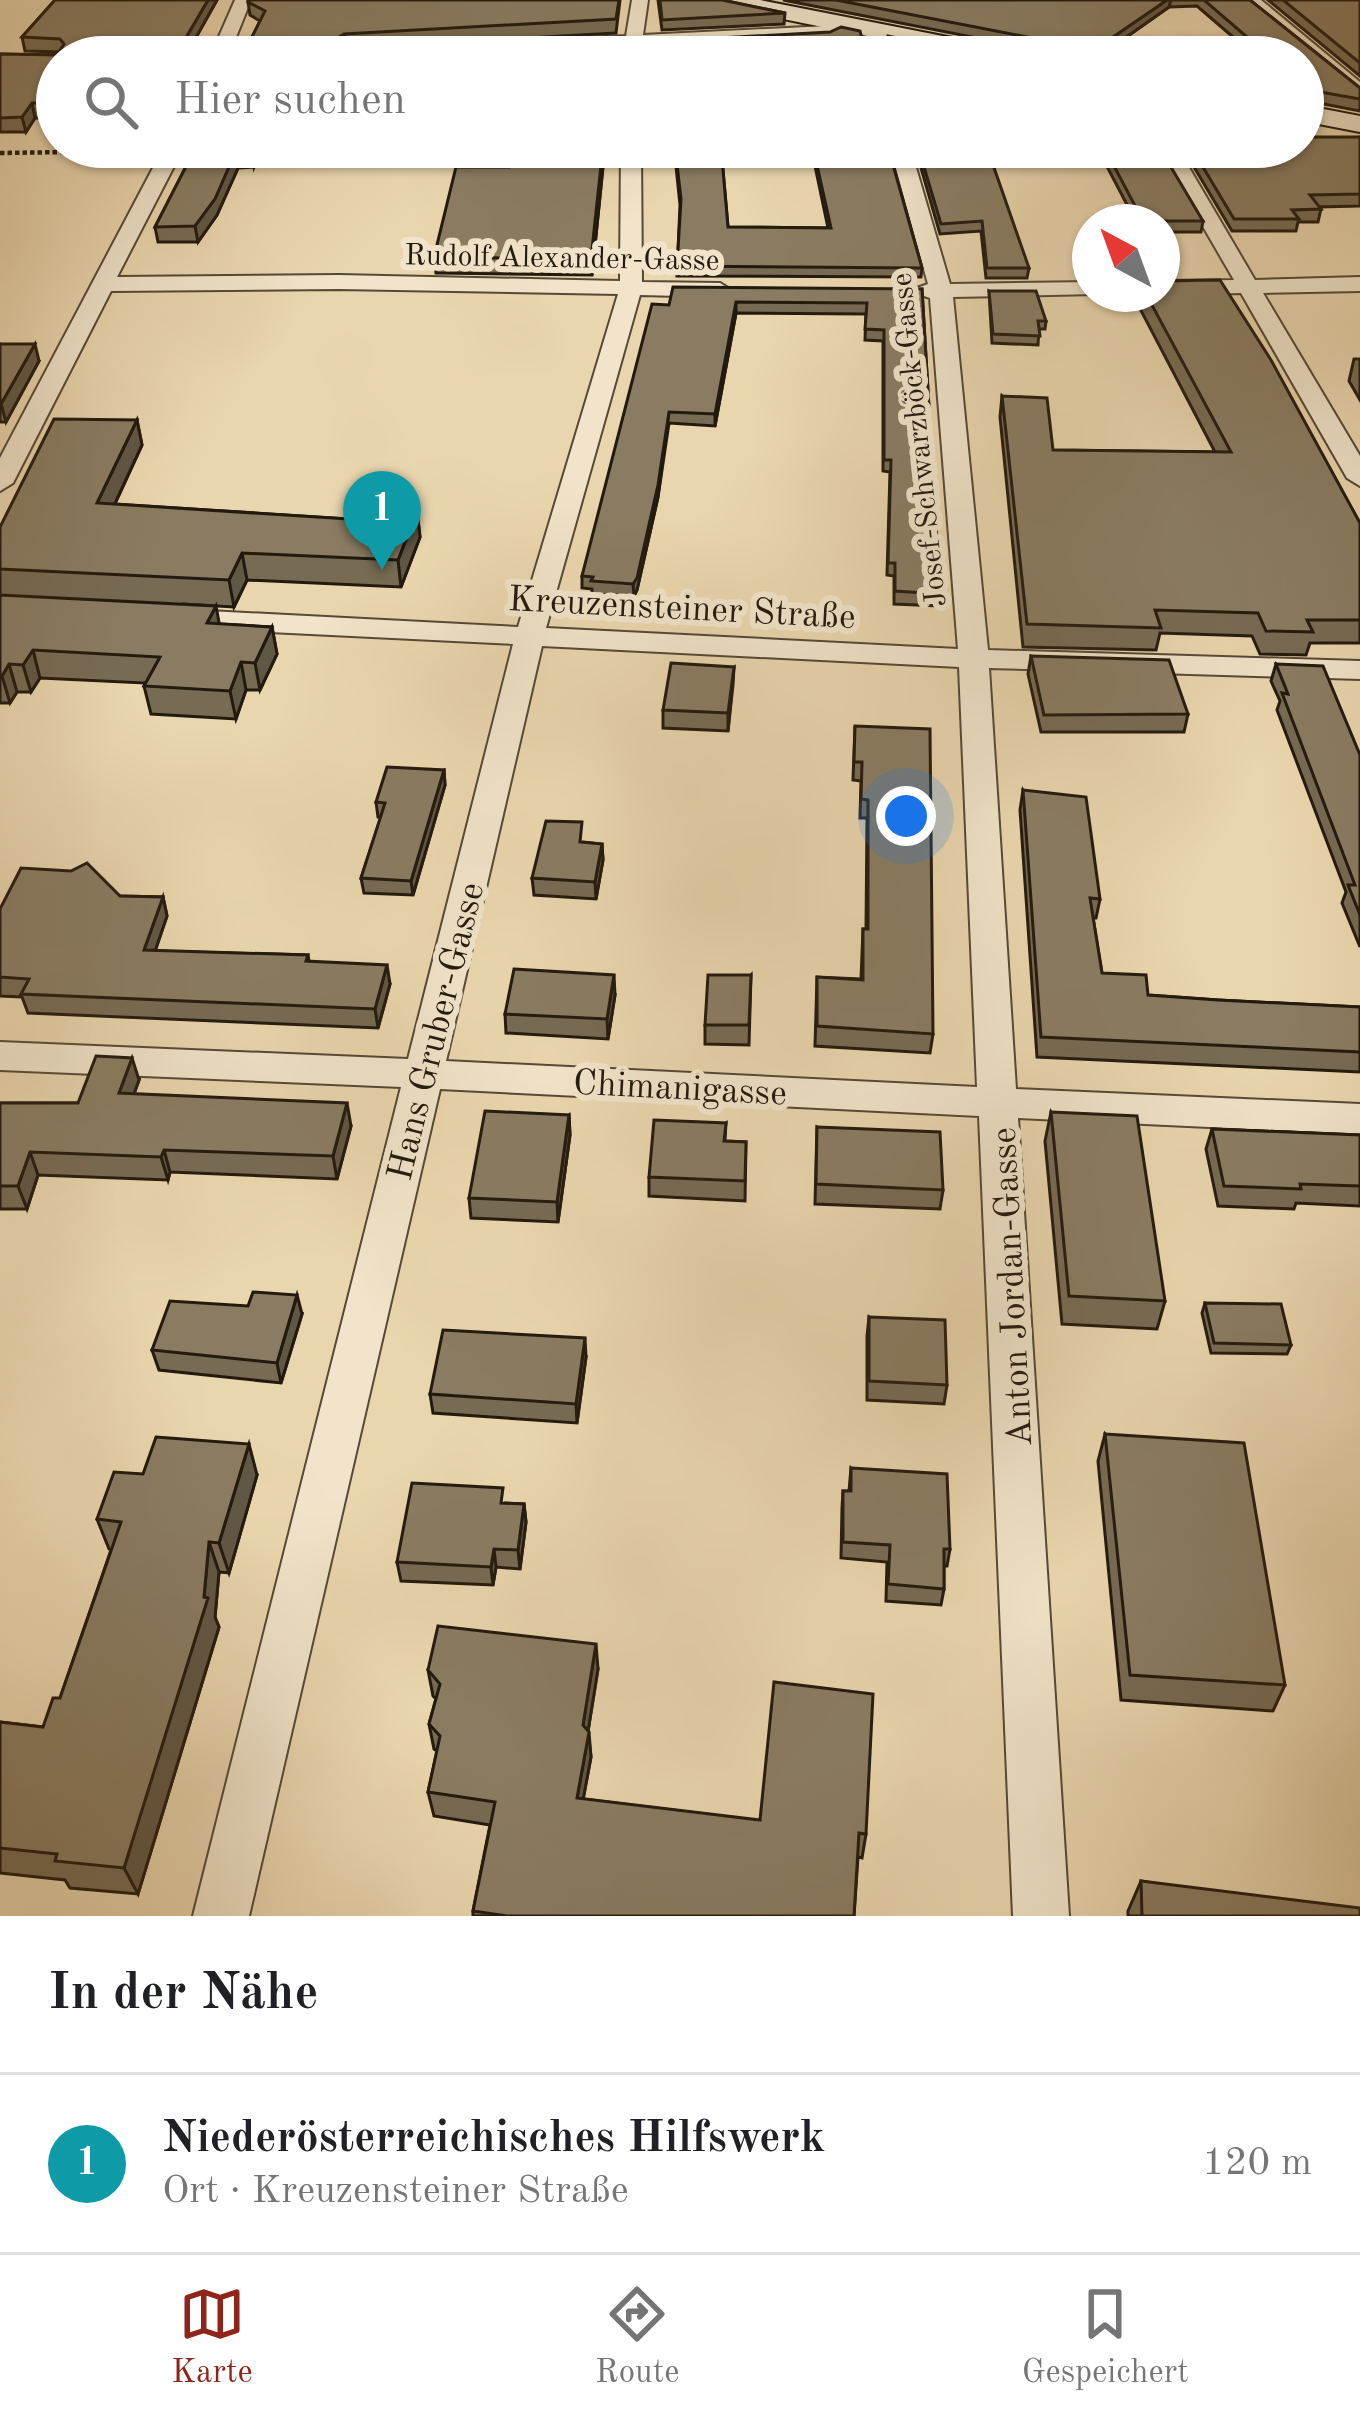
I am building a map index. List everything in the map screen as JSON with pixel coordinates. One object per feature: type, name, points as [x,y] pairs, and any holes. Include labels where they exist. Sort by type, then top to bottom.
[{"type":"main road","points":[[724,0],[903,36]]},
{"type":"main road","points":[[1324,117],[1360,124]]},
{"type":"street","points":[[228,36],[243,0]]},
{"type":"street","points":[[633,36],[640,0]]},
{"type":"street","points":[[1251,1],[1273,0]]},
{"type":"street","points":[[1251,1],[1293,36]]},
{"type":"street","points":[[782,36],[829,32],[843,25]]},
{"type":"street","points":[[883,36],[888,33]]},
{"type":"street","points":[[1324,61],[1360,91]]},
{"type":"street","points":[[0,483],[164,168]]},
{"type":"street","name":"Hans Gruber-Gasse","points":[[221,1916],[529,638],[631,289],[631,168]]},
{"type":"street","name":"Josef-Schwarzböck-Gasse","points":[[906,168],[941,291],[974,659]]},
{"type":"street","points":[[1180,168],[1360,478]]},
{"type":"street","name":"Rudolf Alexander-Gasse","points":[[106,284],[751,290]]},
{"type":"street","points":[[1180,288],[1360,284]]},
{"type":"street","points":[[894,291],[1072,289]]},
{"type":"street","name":"Kreuzensteiner Straße","points":[[138,616],[974,659],[1360,670]]},
{"type":"street","name":"Anton Jordan-Gasse","points":[[974,659],[1041,1916]]},
{"type":"street","name":"Chimanigasse","points":[[0,1056],[424,1071],[1360,1119]]},
{"type":"path","points":[[0,153],[36,152]]},
{"type":"building","points":[[55,0],[208,0],[187,36],[22,37]]},
{"type":"building","points":[[619,0],[616,19],[341,36],[252,36],[265,11],[248,2]]},
{"type":"building","points":[[660,0],[722,0],[785,13],[662,20]]},
{"type":"building","points":[[836,0],[1167,0],[1114,36],[1022,36]]},
{"type":"building","points":[[1204,0],[1250,0],[1295,36],[1246,36]]},
{"type":"building","points":[[1283,0],[1360,0],[1360,63]]},
{"type":"building","points":[[841,27],[860,31],[861,36],[756,36],[830,32]]},
{"type":"building","points":[[0,54],[36,55],[36,103],[22,117],[0,118]]},
{"type":"building","points":[[1324,59],[1360,88],[1360,99],[1324,93]]},
{"type":"building","points":[[1324,137],[1360,137],[1360,194],[1310,195],[1321,209],[1292,210],[1299,219],[1234,219],[1204,168],[1324,168]]},
{"type":"building","points":[[185,168],[228,168],[215,199],[195,226],[155,227]]},
{"type":"building","points":[[456,168],[601,168],[591,259],[434,257]]},
{"type":"building","points":[[677,168],[723,168],[728,227],[831,228],[818,168],[894,168],[922,268],[677,266],[681,199]]},
{"type":"building","points":[[924,168],[994,168],[1029,268],[987,268],[982,221],[941,224]]},
{"type":"building","points":[[1115,168],[1171,168],[1203,221],[1180,221],[1180,204],[1134,204]]},
{"type":"building","points":[[1220,280],[1271,360],[1360,523],[1360,620],[1307,620],[1313,632],[1266,631],[1258,613],[1155,610],[1161,628],[1027,624],[1002,396],[1047,398],[1053,450],[1231,452],[1156,312],[1180,312],[1180,281]]},
{"type":"building","points":[[673,287],[922,289],[940,594],[895,591],[895,563],[888,563],[891,460],[884,460],[884,330],[865,329],[867,303],[736,302],[715,414],[669,412],[637,578],[633,584],[582,576],[652,304],[669,305]]},
{"type":"building","points":[[989,291],[1036,291],[1046,321],[1038,321],[1040,336],[993,334]]},
{"type":"building","points":[[0,344],[35,344],[1,404],[0,404]]},
{"type":"building","points":[[54,419],[137,420],[97,503],[364,520],[369,508],[417,511],[398,560],[242,553],[229,580],[0,569],[0,527]]},
{"type":"building","points":[[0,595],[216,606],[207,623],[272,627],[255,663],[241,662],[230,691],[144,686],[160,657],[33,650],[23,665],[9,664],[0,676]]},
{"type":"building","points":[[1031,656],[1169,660],[1188,714],[1044,715]]},
{"type":"building","points":[[671,663],[734,667],[728,713],[663,710]]},
{"type":"building","points":[[1276,664],[1323,666],[1360,755],[1360,915],[1348,885],[1355,885],[1282,693],[1288,694]]},
{"type":"building","points":[[855,726],[930,729],[933,1034],[817,1026],[817,977],[863,980],[868,800],[861,799],[862,762],[854,762]]},
{"type":"building","points":[[387,767],[444,770],[411,881],[361,878],[385,803],[376,802]]},
{"type":"building","points":[[1023,790],[1086,797],[1100,899],[1090,898],[1102,973],[1146,975],[1148,995],[1360,1007],[1360,1052],[1041,1037]]},
{"type":"building","points":[[546,821],[582,822],[580,842],[602,844],[595,882],[532,878]]},
{"type":"building","points":[[87,863],[120,896],[163,897],[144,950],[308,955],[306,961],[387,965],[375,1009],[21,994],[29,979],[0,977],[0,909],[21,868],[71,871]]},
{"type":"building","points":[[514,969],[614,975],[607,1019],[505,1014]]},
{"type":"building","points":[[708,975],[751,975],[749,1025],[705,1025]]},
{"type":"building","points":[[96,1056],[132,1058],[119,1093],[347,1103],[333,1156],[164,1150],[161,1157],[30,1152],[18,1186],[0,1186],[0,1103],[78,1103]]},
{"type":"building","points":[[485,1111],[569,1115],[557,1202],[469,1198]]},
{"type":"building","points":[[1051,1112],[1137,1116],[1165,1301],[1069,1296]]},
{"type":"building","points":[[654,1120],[726,1123],[724,1141],[746,1142],[745,1181],[649,1177]]},
{"type":"building","points":[[817,1127],[940,1132],[943,1190],[816,1184]]},
{"type":"building","points":[[1212,1129],[1360,1135],[1360,1186],[1224,1186]]},
{"type":"building","points":[[253,1292],[297,1295],[277,1363],[152,1350],[170,1301],[248,1306]]},
{"type":"building","points":[[1205,1303],[1281,1304],[1291,1345],[1214,1343]]},
{"type":"building","points":[[869,1317],[945,1320],[947,1385],[869,1381]]},
{"type":"building","points":[[443,1330],[585,1338],[576,1404],[430,1394]]},
{"type":"building","points":[[1105,1434],[1244,1443],[1285,1685],[1130,1675]]},
{"type":"building","points":[[156,1437],[249,1444],[219,1543],[209,1542],[204,1597],[208,1598],[124,1868],[55,1861],[57,1854],[0,1848],[0,1722],[43,1727],[53,1698],[60,1698],[121,1522],[97,1519],[114,1472],[143,1474]]},
{"type":"building","points":[[851,1468],[947,1474],[950,1549],[944,1549],[944,1589],[888,1584],[890,1545],[843,1542],[843,1491],[851,1491]]},
{"type":"building","points":[[412,1483],[503,1488],[501,1503],[524,1504],[518,1550],[494,1549],[491,1567],[397,1562]]},
{"type":"building","points":[[438,1626],[596,1644],[583,1725],[589,1732],[577,1798],[760,1820],[774,1682],[873,1694],[866,1834],[859,1833],[854,1916],[507,1916],[473,1911],[495,1802],[428,1792],[440,1736],[429,1724],[440,1684],[428,1670]]},
{"type":"building","points":[[1141,1881],[1360,1908],[1360,1916],[1142,1916]]},
{"type":"place","name":"Niederösterreichisches Hilfswerk","points":[[382,570]]}]
